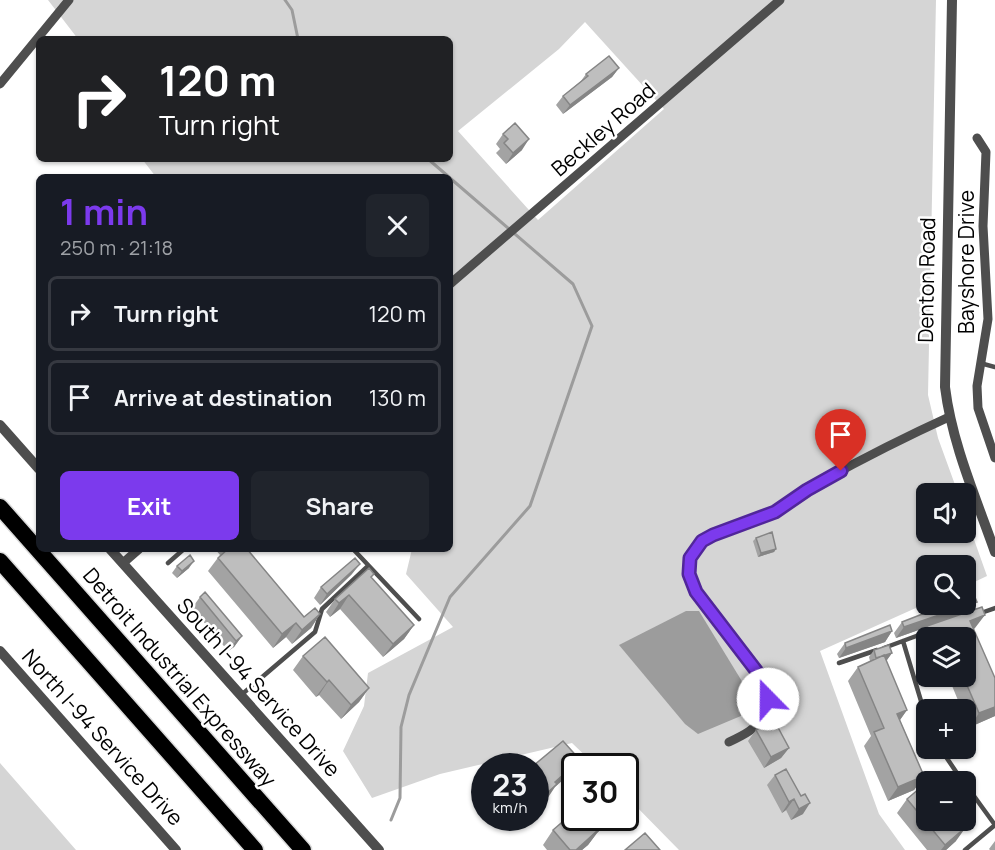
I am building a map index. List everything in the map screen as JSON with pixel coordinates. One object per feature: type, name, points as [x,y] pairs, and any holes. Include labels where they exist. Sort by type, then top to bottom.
[{"type":"highway","name":"Detroit Industrial Expressway","points":[[0,507],[36,548]]},
{"type":"highway","name":"Detroit Industrial Expressway","points":[[40,552],[303,850]]},
{"type":"highway","points":[[0,561],[255,850]]},
{"type":"highway","points":[[0,577],[242,850]]},
{"type":"street","points":[[39,36],[69,0]]},
{"type":"street","name":"Beckley Road","points":[[453,281],[780,0]]},
{"type":"street","name":"Denton Road","points":[[952,0],[944,366],[949,417],[995,552]]},
{"type":"street","points":[[0,84],[36,40]]},
{"type":"street","name":"Bayshore Drive","points":[[977,138],[986,152],[983,226],[988,319],[976,386],[978,408],[995,458]]},
{"type":"street","points":[[729,742],[742,736],[759,723],[767,710],[768,699],[758,673],[704,603],[691,582],[689,566],[695,549],[713,535],[775,512],[820,482],[949,417]]},
{"type":"street","points":[[0,425],[36,466]]},
{"type":"street","name":"South I-94 Service Drive","points":[[113,552],[379,850]]},
{"type":"street","points":[[123,563],[136,552]]},
{"type":"street","name":"North I-94 Service Drive","points":[[0,651],[176,850]]},
{"type":"lane","points":[[980,363],[995,367]]},
{"type":"lane","points":[[168,563],[181,552]]},
{"type":"lane","points":[[356,552],[419,619]]},
{"type":"lane","points":[[240,696],[315,632],[322,609],[368,566]]},
{"type":"lane","points":[[975,616],[995,608]]},
{"type":"lane","points":[[839,663],[916,636]]},
{"type":"lane","points":[[903,641],[920,699]]},
{"type":"lane","points":[[965,850],[995,825],[976,798]]},
{"type":"shaded area","points":[[48,0],[936,0],[928,395],[938,438],[954,483],[916,483],[916,543],[975,543],[987,576],[976,581],[976,555],[916,555],[916,608],[820,651],[879,814],[905,850],[679,850],[639,809],[639,753],[582,753],[572,743],[529,753],[471,753],[471,767],[440,774],[372,798],[343,751],[364,706],[368,673],[453,627],[406,574],[411,552],[453,552],[453,174],[154,174],[144,162],[453,162],[453,36],[76,36]],"holes":[[[585,22],[664,109],[538,220],[458,131],[559,49]]]},
{"type":"shaded area","points":[[686,611],[699,611],[754,701],[748,713],[698,734],[685,724],[619,645]]},
{"type":"shaded area","points":[[0,763],[76,850],[0,850]]},
{"type":"building","points":[[609,56],[619,68],[570,105],[563,96]]},
{"type":"building","points":[[515,123],[529,139],[513,153],[504,143],[508,139],[503,134]]},
{"type":"building","points":[[772,532],[776,549],[761,553],[756,538]]},
{"type":"building","points":[[225,552],[250,552],[304,617],[315,608],[320,614],[302,630],[296,623],[282,634],[218,558]]},
{"type":"building","points":[[190,555],[194,561],[182,571],[177,566]]},
{"type":"building","points":[[355,558],[360,564],[327,594],[321,587]]},
{"type":"building","points":[[369,568],[374,574],[371,577],[414,625],[393,644],[349,595],[339,603],[335,599]]},
{"type":"building","points":[[205,592],[242,636],[236,641],[200,597]]},
{"type":"building","points":[[982,607],[985,615],[970,621],[973,627],[927,626],[959,615],[976,615],[976,609]]},
{"type":"building","points":[[920,615],[939,615],[904,627],[902,622]]},
{"type":"building","points":[[890,625],[892,631],[846,648],[845,643]]},
{"type":"building","points":[[976,635],[995,678],[995,707],[979,713],[976,699],[973,699],[968,687],[976,687]]},
{"type":"building","points":[[325,637],[369,688],[351,705],[303,656]]},
{"type":"building","points":[[889,645],[892,653],[876,658],[874,650]]},
{"type":"building","points":[[884,655],[907,710],[897,714],[922,771],[916,771],[916,779],[898,787],[874,732],[884,728],[858,667]]},
{"type":"building","points":[[774,720],[789,748],[771,757],[756,730]]},
{"type":"building","points":[[563,741],[574,753],[561,753],[561,777],[549,791],[549,753]]},
{"type":"building","points":[[786,769],[801,796],[805,794],[810,803],[799,809],[794,799],[789,802],[775,775]]},
{"type":"building","points":[[916,791],[916,810],[907,799]]},
{"type":"building","points":[[561,823],[561,831],[597,831],[576,850],[570,850],[553,830]]},
{"type":"building","points":[[933,831],[961,831],[945,845]]},
{"type":"building","points":[[645,833],[660,850],[625,850]]},
{"type":"waterway","points":[[285,0],[292,10],[297,36]]},
{"type":"waterway","points":[[432,162],[446,174]]},
{"type":"waterway","points":[[391,820],[400,798],[401,727],[409,695],[450,597],[530,506],[592,326],[573,284],[453,181]]},
{"type":"route","points":[[768,699],[758,673],[696,592],[689,574],[690,558],[702,541],[775,512],[807,490],[841,471]]}]
